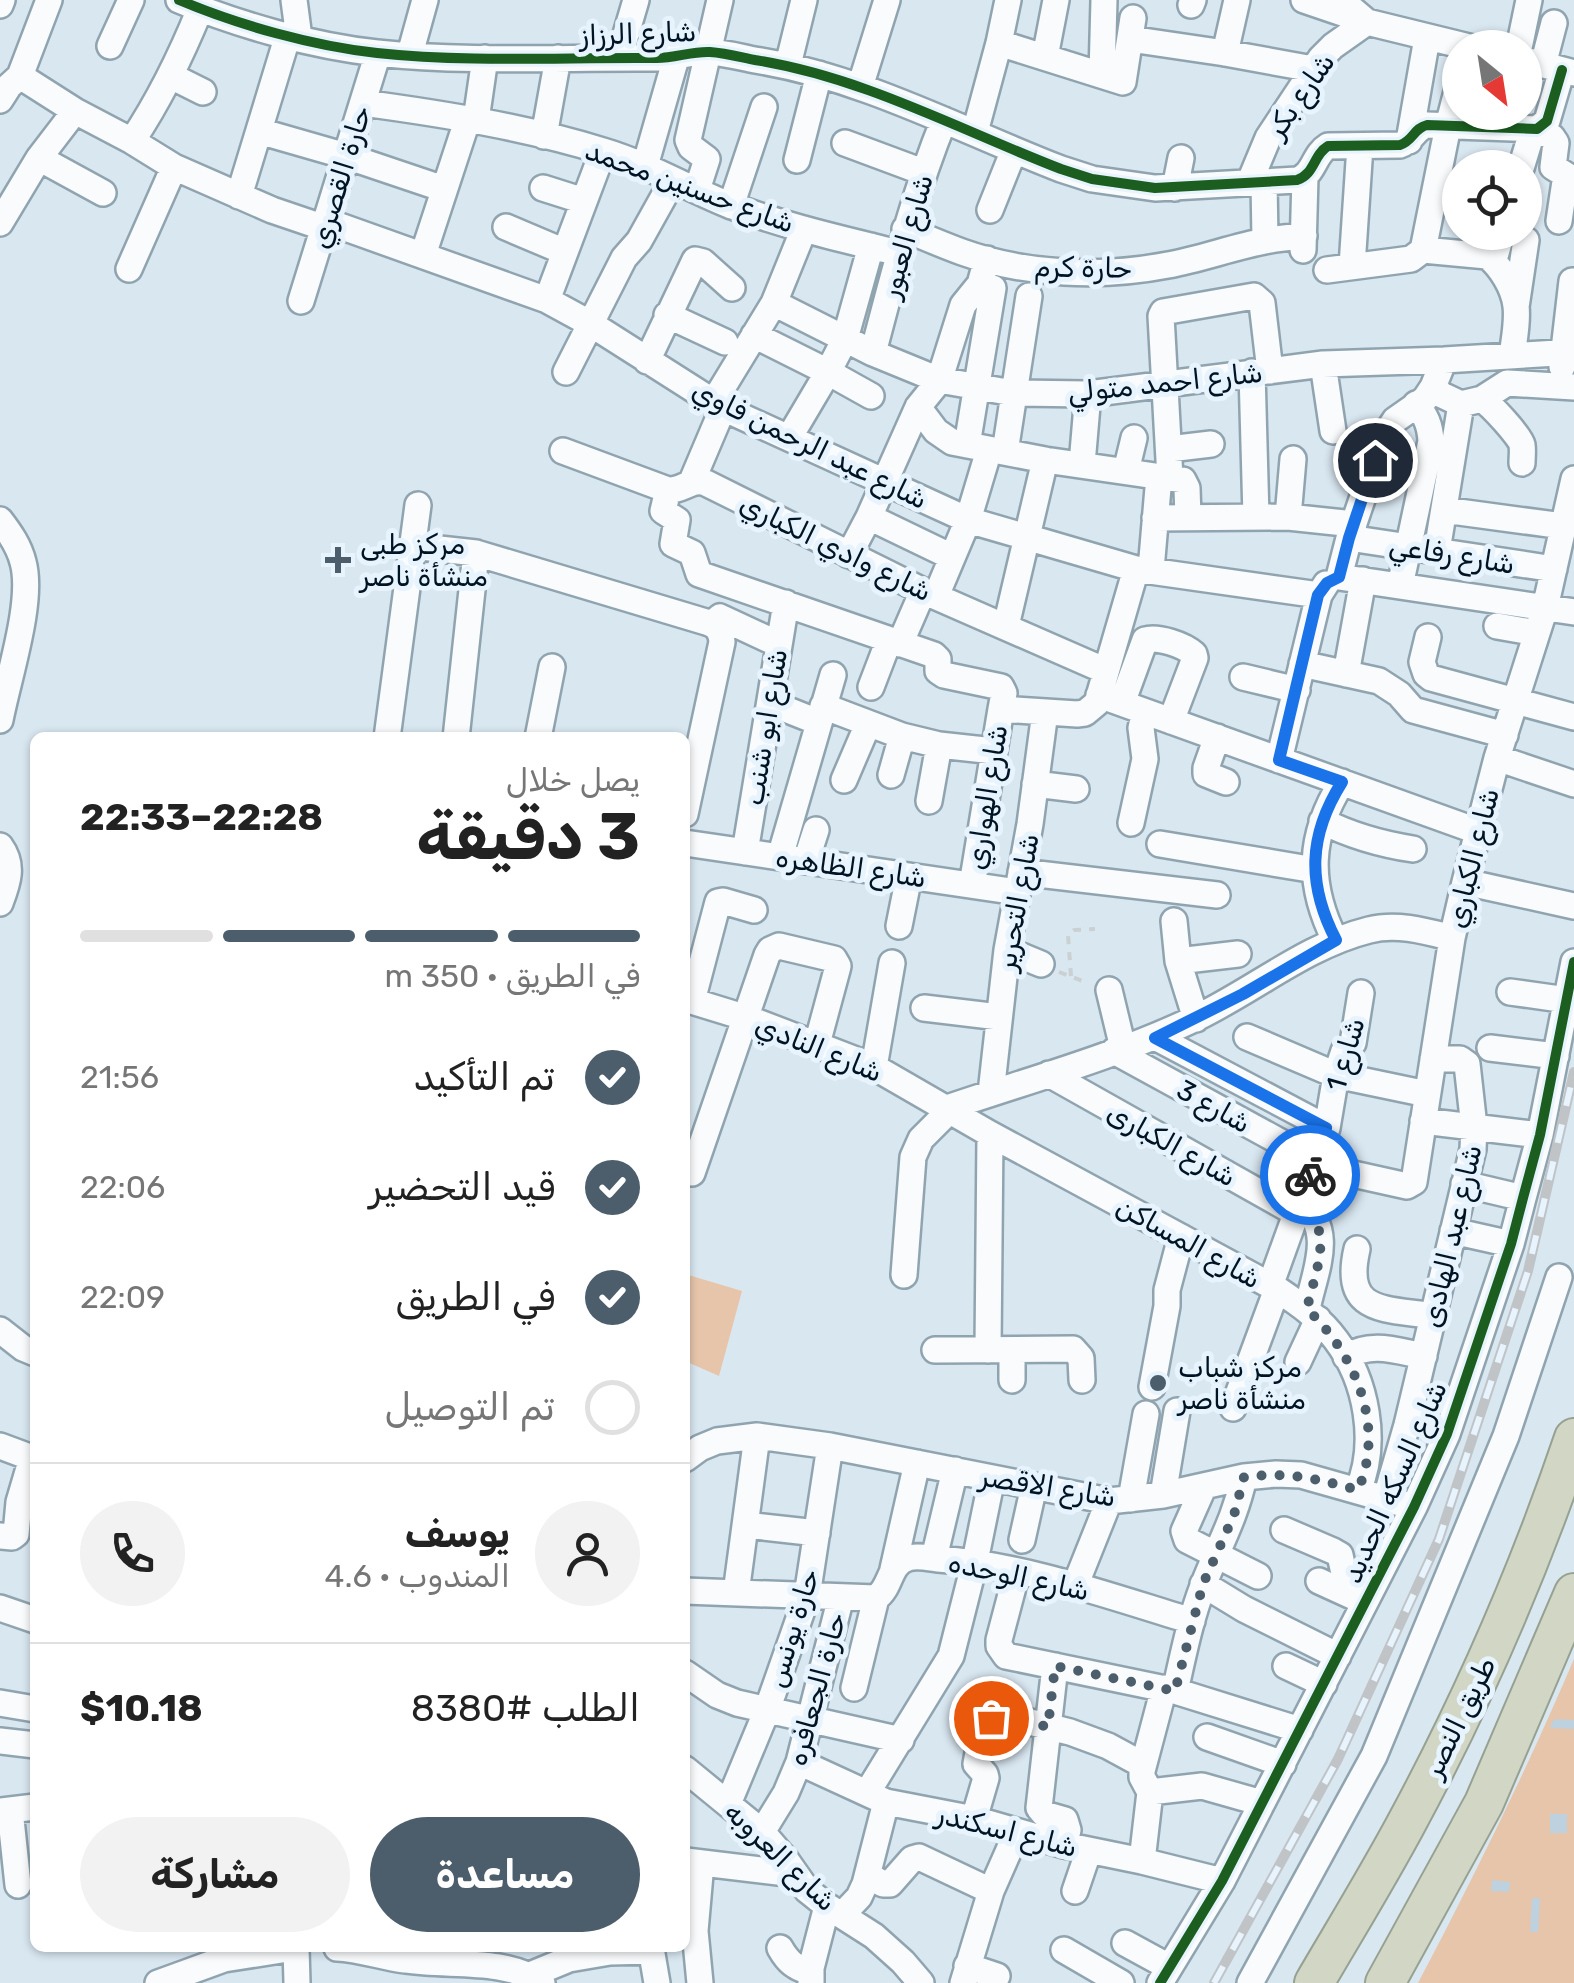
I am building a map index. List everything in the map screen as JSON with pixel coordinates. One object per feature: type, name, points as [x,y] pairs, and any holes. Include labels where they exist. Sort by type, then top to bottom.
[{"type":"highway","name":"طريق النصر","points":[[1314,1983],[1406,1825],[1453,1732],[1517,1589],[1574,1438]]},
{"type":"highway","name":"طريق النصر","points":[[1385,1983],[1484,1803],[1574,1594]]},
{"type":"highway","points":[[1348,1926],[1355,1940],[1365,1950],[1374,1952],[1388,1951],[1409,1937]]},
{"type":"street","points":[[7,86],[49,0]]},
{"type":"street","points":[[110,46],[131,0]]},
{"type":"street","points":[[239,196],[294,37],[294,0]]},
{"type":"street","points":[[410,54],[425,0]]},
{"type":"street","points":[[697,190],[707,159],[688,140],[720,0]]},
{"type":"street","points":[[788,65],[804,0]]},
{"type":"street","points":[[860,86],[887,0]]},
{"type":"street","points":[[975,132],[1008,0]]},
{"type":"street","points":[[1045,57],[1056,0]]},
{"type":"street","points":[[1102,76],[1104,0]]},
{"type":"street","points":[[1225,53],[1237,0]]},
{"type":"street","points":[[1304,0],[1367,22],[1442,41]]},
{"type":"street","points":[[1341,0],[1367,22]]},
{"type":"street","points":[[1523,30],[1529,0]]},
{"type":"street","points":[[619,58],[628,2]]},
{"type":"street","points":[[132,141],[171,76],[190,4]]},
{"type":"street","name":"شارع الرزاز","points":[[190,4],[328,46],[378,53],[485,58],[676,58],[707,52],[788,65],[860,86],[1014,150],[1123,185],[1175,188],[1305,178]]},
{"type":"street","name":"شارع بكر","points":[[1257,181],[1268,138],[1313,70],[1333,46],[1367,22]]},
{"type":"street","points":[[1542,124],[1547,121],[1554,23]]},
{"type":"street","points":[[999,43],[1125,81],[1131,28],[1225,53],[1313,70]]},
{"type":"street","points":[[1409,141],[1427,38]]},
{"type":"street","name":"حارة القصري","points":[[301,301],[378,53]]},
{"type":"street","points":[[423,255],[472,119],[485,58]]},
{"type":"street","points":[[544,136],[558,58]]},
{"type":"street","points":[[646,166],[676,58]]},
{"type":"street","points":[[797,160],[819,74]]},
{"type":"street","points":[[171,76],[203,92]]},
{"type":"street","name":"شارع عبد الرحمن فاوي","points":[[7,86],[75,111],[174,167],[272,210],[423,255],[547,300],[718,405],[884,483],[975,511],[1027,538],[1143,570],[1318,595]]},
{"type":"street","name":"شارع حسنين محمد","points":[[363,104],[472,119],[603,150],[730,206],[804,229],[871,246],[902,241]]},
{"type":"street","points":[[730,206],[764,107]]},
{"type":"street","points":[[0,223],[75,111]]},
{"type":"street","name":"شارع العبور","points":[[873,353],[922,172],[944,120]]},
{"type":"street","points":[[1305,178],[1328,146],[1400,145],[1422,126],[1442,126]]},
{"type":"street","points":[[1423,250],[1447,130]]},
{"type":"street","points":[[1537,130],[1555,139],[1554,166],[1566,175],[1560,221]]},
{"type":"street","points":[[259,131],[444,189]]},
{"type":"street","points":[[845,143],[922,172]]},
{"type":"street","points":[[1360,146],[1339,268],[1410,259],[1423,250],[1487,256],[1494,260],[1516,307]]},
{"type":"street","points":[[547,300],[603,150]]},
{"type":"street","points":[[990,210],[1014,150]]},
{"type":"street","points":[[40,158],[104,192]]},
{"type":"street","points":[[1175,188],[1181,158]]},
{"type":"street","points":[[129,269],[174,167]]},
{"type":"street","name":"حارة كرم","points":[[902,241],[1032,268],[1122,272],[1167,266],[1265,240],[1304,243],[1305,178]]},
{"type":"street","points":[[566,372],[624,258],[639,241],[673,180]]},
{"type":"street","points":[[1257,181],[1265,240]]},
{"type":"street","points":[[543,188],[584,201]]},
{"type":"street","points":[[506,227],[564,252]]},
{"type":"street","points":[[562,451],[668,490],[692,481],[718,405],[774,303],[804,229]]},
{"type":"street","points":[[790,438],[845,339],[871,246]]},
{"type":"street","points":[[1494,260],[1502,250]]},
{"type":"street","points":[[1512,356],[1514,250]]},
{"type":"street","points":[[647,361],[695,260],[732,288]]},
{"type":"street","points":[[849,555],[918,406],[939,380],[963,305],[980,284],[988,260]]},
{"type":"street","points":[[1437,552],[1471,402],[1508,383],[1567,387],[1572,280]]},
{"type":"street","points":[[987,449],[978,388],[993,288]]},
{"type":"street","points":[[870,687],[894,642],[952,558],[975,511],[987,449],[1012,393],[1029,296]]},
{"type":"street","points":[[1131,823],[1145,759],[1141,728],[1118,695],[1169,448],[1161,316],[1164,312],[1254,296],[1262,304],[1256,516]]},
{"type":"street","name":"شارع احمد متولي","points":[[774,303],[873,353],[939,380],[1012,393],[1088,394],[1324,364],[1569,352]]},
{"type":"street","points":[[667,316],[725,342]]},
{"type":"street","points":[[754,335],[871,396]]},
{"type":"street","points":[[1346,674],[1351,531],[1382,440],[1395,420],[1425,396],[1444,360]]},
{"type":"street","points":[[1324,364],[1333,431]]},
{"type":"street","points":[[1116,389],[1116,415]]},
{"type":"street","points":[[1082,464],[1088,394]]},
{"type":"street","points":[[1425,396],[1442,395],[1499,412],[1520,439],[1522,463]]},
{"type":"street","points":[[1400,586],[1431,440],[1425,396]]},
{"type":"street","points":[[918,406],[945,439],[1045,460],[1183,480],[1188,518]]},
{"type":"street","points":[[1126,471],[1134,438]]},
{"type":"street","points":[[1169,448],[1211,444]]},
{"type":"street","points":[[1288,518],[1293,459]]},
{"type":"street","points":[[1006,626],[1045,460]]},
{"type":"street","name":"شارع الكباري","points":[[1353,1174],[1411,1185],[1414,1182],[1452,938],[1500,746],[1545,608],[1574,480]]},
{"type":"street","name":"شارع وادي الكباري","points":[[692,481],[706,483],[849,555],[1006,626],[1118,695],[1171,721],[1477,831]]},
{"type":"street","points":[[668,490],[663,511],[677,520],[673,544],[692,553],[699,574],[934,654],[938,671],[944,675],[1001,686],[1002,709]]},
{"type":"street","points":[[388,732],[418,504]]},
{"type":"street","points":[[1444,510],[1563,526]]},
{"type":"street","points":[[869,518],[952,558]]},
{"type":"street","name":"شارع رفاعي","points":[[1155,518],[1288,518],[1408,547],[1554,569]]},
{"type":"street","points":[[0,520],[24,562],[27,590],[12,608],[2,704]]},
{"type":"street","points":[[412,546],[476,553],[712,624],[722,634],[722,642],[690,791]]},
{"type":"street","points":[[457,732],[476,553]]},
{"type":"street","points":[[1279,760],[1318,595],[1327,583],[1351,579],[1574,612]]},
{"type":"street","name":"شارع ابو شنب","points":[[746,852],[786,603]]},
{"type":"street","points":[[712,624],[720,618],[778,644]]},
{"type":"street","points":[[1497,626],[1537,633]]},
{"type":"street","points":[[1428,637],[1422,662],[1431,678],[1574,717]]},
{"type":"street","points":[[1118,695],[1145,640],[1152,638],[1188,649],[1194,658],[1171,721]]},
{"type":"street","points":[[1302,664],[1379,681],[1390,686],[1413,710],[1500,746],[1574,784]]},
{"type":"street","points":[[539,732],[552,667]]},
{"type":"street","points":[[793,859],[800,784],[833,675]]},
{"type":"street","points":[[1243,676],[1297,690]]},
{"type":"street","name":"شارع الهواري","points":[[972,885],[1002,709],[1085,713],[1097,703],[1118,695]]},
{"type":"street","points":[[770,703],[868,724],[939,745],[994,750]]},
{"type":"street","name":"شارع التحرير","points":[[991,1093],[1007,950],[1045,712]]},
{"type":"street","points":[[844,780],[868,724]]},
{"type":"street","points":[[891,776],[902,736]]},
{"type":"street","points":[[1217,738],[1206,774],[1226,782]]},
{"type":"street","points":[[929,801],[939,745]]},
{"type":"street","points":[[759,770],[800,784]]},
{"type":"street","points":[[1336,940],[1321,906],[1315,870],[1322,821],[1342,782]]},
{"type":"street","points":[[1035,784],[1076,789]]},
{"type":"street","points":[[1322,821],[1351,835],[1413,849]]},
{"type":"street","points":[[793,859],[816,830]]},
{"type":"street","name":"شارع الظاهره","points":[[690,844],[972,885],[1019,882],[1218,895]]},
{"type":"street","points":[[1160,844],[1315,870]]},
{"type":"street","points":[[0,903],[8,882],[3,860]]},
{"type":"street","points":[[899,926],[909,876]]},
{"type":"street","points":[[1465,882],[1574,906]]},
{"type":"street","points":[[690,994],[715,906],[723,901],[754,910]]},
{"type":"street","points":[[1174,921],[1178,961],[1196,1019]]},
{"type":"street","points":[[904,1274],[913,1157],[921,1139],[947,1108],[1155,1038],[1336,940],[1374,928],[1414,928],[1452,938]]},
{"type":"street","points":[[692,1173],[774,947],[834,959],[838,966],[817,1044]]},
{"type":"street","points":[[1007,950],[1041,964]]},
{"type":"street","points":[[1178,961],[1238,954]]},
{"type":"street","name":"شارع السكه الحديد","points":[[1164,1975],[1222,1881],[1414,1507],[1447,1434],[1524,1198],[1574,962]]},
{"type":"street","points":[[874,1068],[892,963]]},
{"type":"street","points":[[1099,987],[1118,1050]]},
{"type":"street","points":[[1510,992],[1567,1000]]},
{"type":"street","name":"شارع 1","points":[[1233,1408],[1326,1128],[1336,1074],[1344,1051],[1353,1043],[1361,993]]},
{"type":"street","name":"شارع النادي","points":[[690,1002],[817,1044],[874,1068],[947,1108]]},
{"type":"street","points":[[924,1008],[999,1016]]},
{"type":"street","points":[[1248,1037],[1336,1074],[1427,1094]]},
{"type":"street","points":[[1155,1038],[1326,1128]]},
{"type":"street","points":[[1490,1048],[1556,1056]]},
{"type":"street","name":"شارع 3","points":[[1118,1050],[1315,1161]]},
{"type":"street","name":"شارع عبد الهادى","points":[[1386,1498],[1408,1425],[1473,1149],[1467,1064],[1460,1059],[1434,1060]]},
{"type":"street","name":"شارع الكبارى","points":[[1049,1074],[1298,1207]]},
{"type":"street","name":"شارع المساكن","points":[[947,1108],[1273,1287],[1312,1314],[1344,1353],[1360,1387],[1367,1418],[1368,1450],[1366,1471],[1358,1490]]},
{"type":"street","points":[[1423,1121],[1540,1136]]},
{"type":"street","points":[[990,1134],[1000,1350],[1012,1380]]},
{"type":"street","points":[[1464,1184],[1524,1198]]},
{"type":"street","points":[[1298,1207],[1314,1214],[1322,1238],[1312,1314],[1298,1362]]},
{"type":"street","points":[[1453,1231],[1510,1244]]},
{"type":"street","points":[[1152,1387],[1168,1306],[1167,1290],[1182,1237]]},
{"type":"street","points":[[1357,1249],[1354,1286],[1363,1301],[1433,1316]]},
{"type":"street","points":[[1250,1983],[1374,1756],[1506,1436],[1559,1277]]},
{"type":"street","points":[[1344,1353],[1375,1306]]},
{"type":"street","points":[[0,1330],[30,1351]]},
{"type":"street","points":[[935,1350],[1076,1350],[1081,1358],[1082,1380]]},
{"type":"street","points":[[1344,1353],[1424,1356]]},
{"type":"street","points":[[1163,1495],[1177,1411]]},
{"type":"street","points":[[1076,1586],[1120,1500],[1146,1414]]},
{"type":"street","points":[[1408,1425],[1447,1434]]},
{"type":"street","points":[[736,1593],[757,1436]]},
{"type":"street","name":"شارع الاقصر","points":[[690,1456],[717,1441],[757,1436],[1120,1500],[1276,1474],[1301,1475],[1414,1507]]},
{"type":"street","points":[[0,1446],[30,1457]]},
{"type":"street","name":"حارة يونس","points":[[728,1804],[767,1710],[807,1596],[830,1446]]},
{"type":"street","points":[[690,1591],[876,1598],[884,1592],[893,1569],[917,1463]]},
{"type":"street","points":[[0,1536],[16,1534],[19,1500],[30,1470]]},
{"type":"street","points":[[934,1558],[955,1470]]},
{"type":"street","points":[[1142,1861],[1150,1792],[1142,1776],[1143,1765],[1203,1584],[1234,1515],[1244,1477]]},
{"type":"street","points":[[780,1948],[786,1960],[811,1977],[834,1910],[859,1898],[868,1875],[876,1798],[901,1740],[951,1656],[992,1478]]},
{"type":"street","points":[[1022,1540],[1034,1486]]},
{"type":"street","points":[[1204,1486],[1184,1536],[1258,1576]]},
{"type":"street","points":[[746,1525],[817,1532]]},
{"type":"street","points":[[1284,1530],[1340,1555],[1343,1569],[1370,1593]]},
{"type":"street","name":"شارع الوحده","points":[[893,1569],[907,1558],[975,1561],[1192,1621]]},
{"type":"street","points":[[1017,1572],[999,1646],[1006,1656],[1169,1690],[1300,1730]]},
{"type":"street","points":[[1319,1581],[1370,1593]]},
{"type":"street","points":[[1203,1584],[1338,1656]]},
{"type":"street","name":"حارة الجعافره","points":[[762,1832],[786,1793],[798,1762],[841,1597]]},
{"type":"street","points":[[854,1688],[876,1598]]},
{"type":"street","points":[[0,1608],[30,1618]]},
{"type":"street","points":[[1055,1666],[1039,1808],[1068,1824],[1076,1848],[1075,1891]]},
{"type":"street","points":[[1286,1666],[1324,1684]]},
{"type":"street","points":[[690,1676],[716,1695],[901,1740]]},
{"type":"street","points":[[0,1703],[30,1708]]},
{"type":"street","points":[[974,1819],[986,1778],[976,1764],[984,1725],[1002,1715],[1108,1746],[1143,1765]]},
{"type":"street","points":[[1207,1737],[1282,1764]]},
{"type":"street","points":[[0,1740],[30,1744]]},
{"type":"street","name":"شارع اسكندر","points":[[798,1762],[876,1798],[1222,1881]]},
{"type":"street","name":"شارع العروبه","points":[[690,1773],[762,1832],[808,1890],[874,1936],[921,1983]]},
{"type":"street","points":[[1150,1792],[1202,1786],[1262,1803]]},
{"type":"street","points":[[15,1809],[20,1884]]},
{"type":"street","points":[[997,1976],[965,1974],[991,1890],[1017,1832]]},
{"type":"street","points":[[868,1875],[890,1884],[918,1857],[991,1890]]},
{"type":"street","points":[[700,1983],[693,1862],[795,1874]]},
{"type":"street","points":[[1125,1943],[1164,1975]]},
{"type":"street","points":[[1064,1950],[1121,1983]]},
{"type":"street","points":[[158,1983],[227,1971],[283,1952]]},
{"type":"street","points":[[295,1952],[297,1983]]},
{"type":"street","points":[[348,1952],[408,1972],[486,1966],[536,1979]]},
{"type":"street","points":[[536,1979],[540,1952]]},
{"type":"street","points":[[536,1979],[569,1959],[595,1952]]},
{"type":"street","points":[[652,1952],[657,1983]]},
{"type":"path","points":[[1071,976],[1068,935],[1074,930],[1096,929]]},
{"type":"path","points":[[1041,964],[1099,987]]},
{"type":"shaded area","points":[[690,1275],[742,1291],[719,1376],[690,1363]]},
{"type":"shaded area","points":[[1574,1659],[1574,1983],[1418,1983],[1538,1741]]},
{"type":"building","points":[[1554,1719],[1574,1720],[1574,1729],[1550,1728]]},
{"type":"building","points":[[1550,1814],[1567,1814],[1567,1833],[1550,1833]]},
{"type":"building","points":[[1492,1880],[1510,1882],[1509,1892],[1491,1891]]},
{"type":"building","points":[[1532,1898],[1540,1898],[1538,1932],[1530,1932]]},
{"type":"railway","points":[[1214,1983],[1338,1759],[1439,1539],[1528,1271],[1574,1072]]},
{"type":"cycle path","points":[[179,0],[276,33],[377,53],[482,59],[657,58],[704,52],[732,55],[795,68],[873,92],[1092,179],[1155,188],[1297,180],[1328,146],[1400,145],[1427,125],[1537,129],[1547,121],[1562,70]]},
{"type":"cycle path","points":[[1160,1983],[1222,1881],[1414,1507],[1447,1434],[1511,1244],[1540,1135],[1574,962]]},
{"type":"way so far","points":[[991,1718],[1002,1715],[1048,1727],[1055,1666],[1175,1691],[1203,1584],[1228,1532],[1244,1477],[1301,1475],[1358,1490],[1366,1471],[1368,1450],[1367,1418],[1360,1387],[1338,1342],[1307,1309],[1322,1238],[1314,1214],[1300,1201],[1310,1175]]},
{"type":"place","name":"مركز طبى منشأة ناصر","points":[[338,560]]},
{"type":"place","name":"مركز شباب منشأة ناصر","points":[[1158,1383]]},
{"type":"route","points":[[1310,1175],[1326,1128],[1155,1038],[1243,994],[1336,940],[1324,918],[1315,870],[1322,821],[1342,782],[1279,760],[1318,595],[1327,583],[1339,577],[1375,460]]}]
